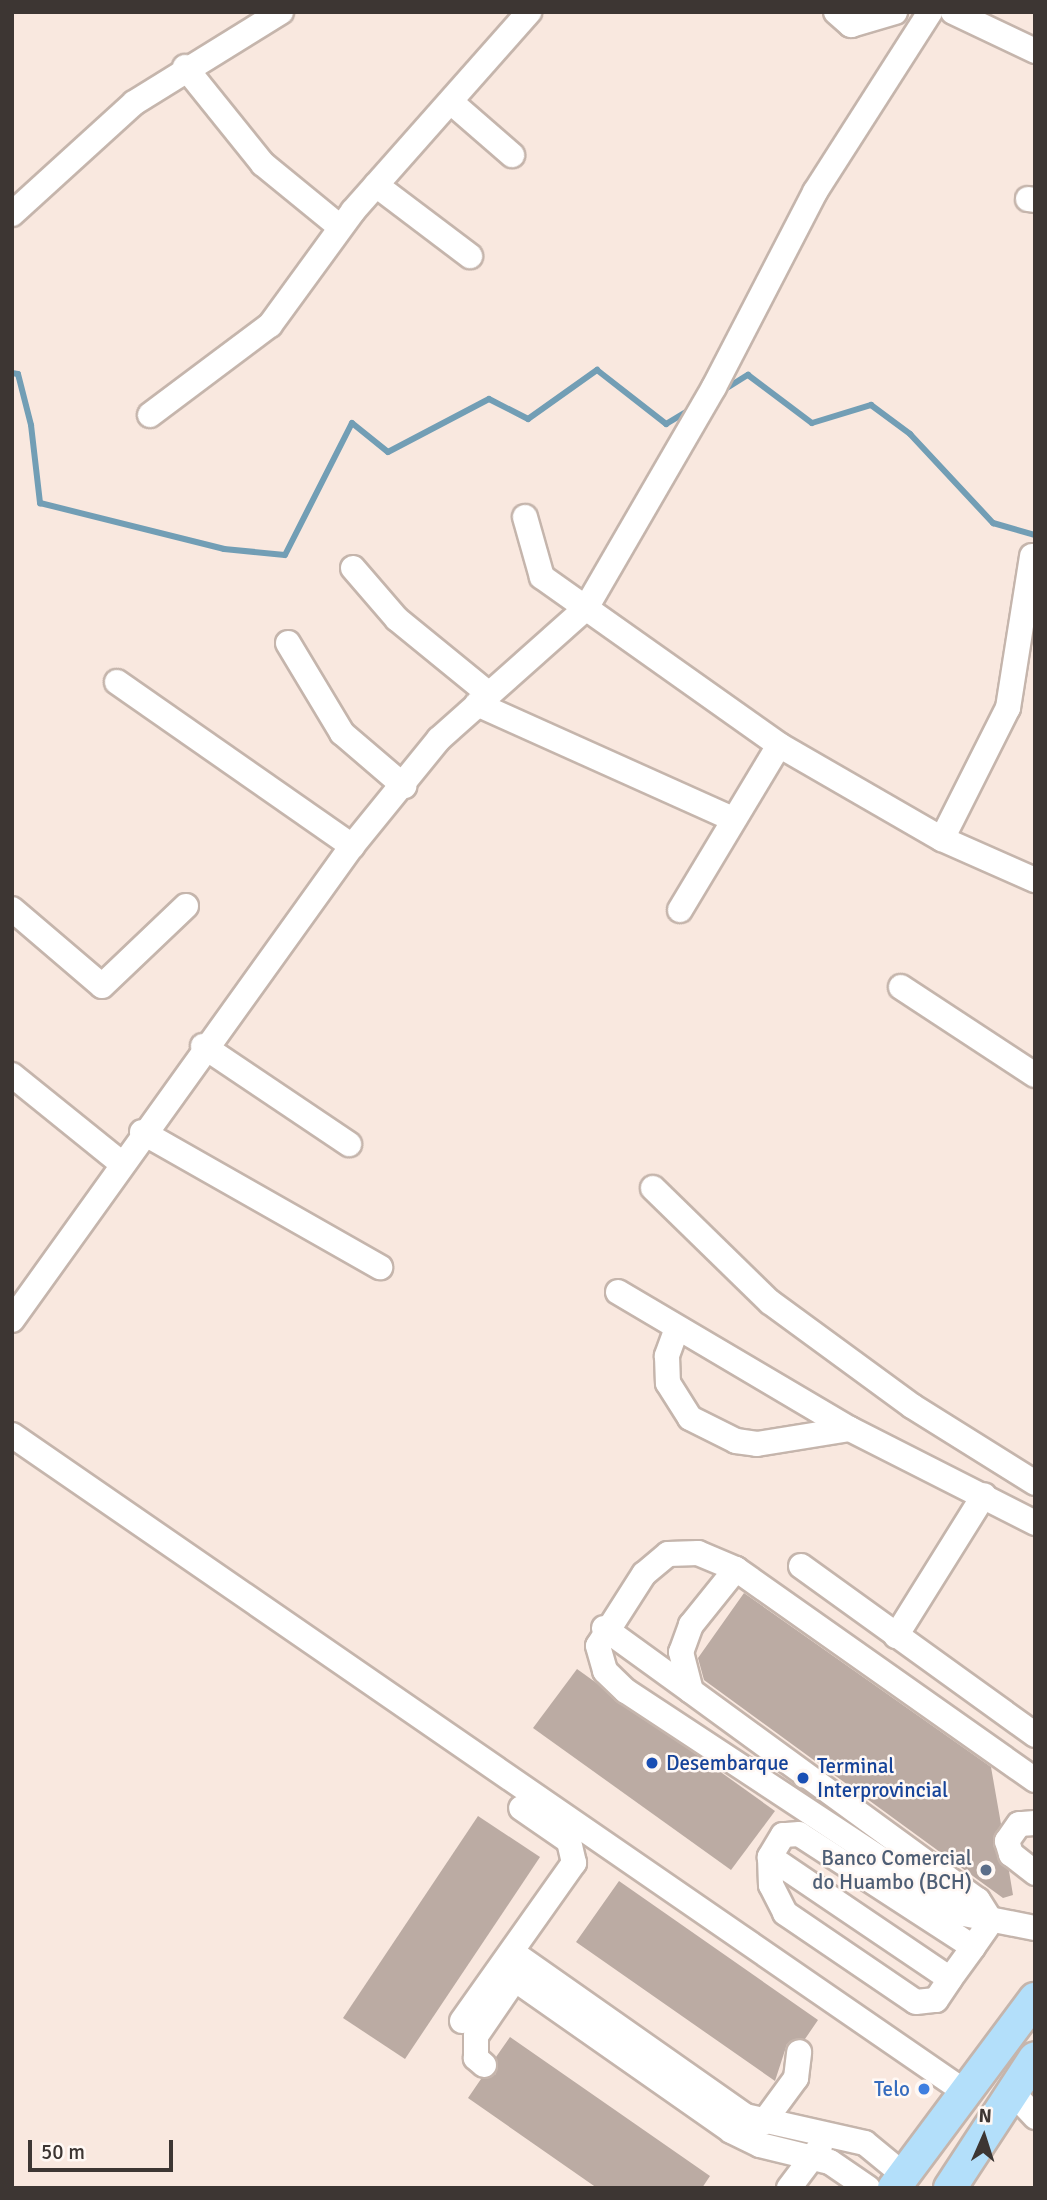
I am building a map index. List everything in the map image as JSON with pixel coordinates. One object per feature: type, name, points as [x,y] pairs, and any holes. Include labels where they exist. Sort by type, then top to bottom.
[{"type":"main road","points":[[899,2182],[968,2094],[1035,1999]]},
{"type":"main road","points":[[950,2188],[1035,2058]]},
{"type":"street","points":[[12,213],[134,103],[185,67],[281,12]]},
{"type":"street","points":[[149,415],[270,325],[340,227],[529,12]]},
{"type":"street","points":[[836,12],[851,25],[895,12]]},
{"type":"street","points":[[12,1320],[203,1046],[352,846],[404,786],[439,739],[586,608],[714,387],[815,192],[930,12]]},
{"type":"street","points":[[953,12],[1035,51]]},
{"type":"street","points":[[185,67],[263,164],[340,227]]},
{"type":"street","points":[[451,102],[512,155]]},
{"type":"street","points":[[376,185],[470,256]]},
{"type":"street","points":[[525,517],[537,571],[586,608],[779,744],[942,839],[1035,880]]},
{"type":"street","points":[[942,839],[1008,708],[1032,556]]},
{"type":"street","points":[[353,568],[397,619],[483,699],[733,819]]},
{"type":"street","points":[[288,643],[342,733],[404,786]]},
{"type":"street","points":[[117,682],[352,846]]},
{"type":"street","points":[[680,910],[779,744]]},
{"type":"street","points":[[12,909],[102,986],[186,906]]},
{"type":"street","points":[[901,987],[1035,1075]]},
{"type":"street","points":[[203,1046],[349,1144]]},
{"type":"street","points":[[12,1075],[120,1162]]},
{"type":"street","points":[[142,1132],[380,1267]]},
{"type":"street","points":[[653,1188],[770,1302],[928,1417],[1035,1483]]},
{"type":"street","points":[[618,1292],[850,1429],[1035,1523]]},
{"type":"street","points":[[677,1328],[667,1356],[668,1383],[690,1418],[736,1441],[757,1444],[850,1429]]},
{"type":"street","points":[[12,1434],[968,2094]]},
{"type":"street","points":[[897,1636],[984,1495]]},
{"type":"street","points":[[1035,1780],[736,1569],[698,1553],[667,1554],[604,1628],[599,1660],[626,1691],[964,1914],[1035,1928]]},
{"type":"street","points":[[801,1566],[1035,1735]]},
{"type":"street","points":[[691,1691],[681,1652],[691,1625],[736,1569]]},
{"type":"street","points":[[604,1628],[978,1900],[991,1921]]},
{"type":"street","points":[[484,2065],[476,2058],[477,2036],[509,1967],[574,1863],[569,1841],[522,1808]]},
{"type":"street","points":[[1035,1824],[1019,1824],[1007,1841],[1011,1854],[1035,1872]]},
{"type":"street","points":[[973,1947],[799,1834],[783,1835],[771,1857],[774,1893],[796,1921],[916,2002],[936,2000],[950,1979],[973,1947],[991,1921]]},
{"type":"street","points":[[771,1857],[950,1979]]},
{"type":"street","points":[[463,2021],[509,1967]]},
{"type":"street","points":[[509,1967],[745,2116],[763,2123],[865,2143],[899,2182]]},
{"type":"street","points":[[509,1967],[731,2131],[845,2169],[868,2188]]},
{"type":"street","points":[[763,2123],[796,2078],[799,2052]]},
{"type":"street","points":[[1013,2093],[1035,2117]]},
{"type":"street","points":[[789,2188],[813,2159],[827,2136]]},
{"type":"building","points":[[744,1593],[991,1767],[1001,1824],[993,1845],[1009,1871],[1013,1895],[1003,1898],[704,1680],[698,1658]]},
{"type":"building","points":[[577,1669],[775,1811],[731,1870],[533,1728]]},
{"type":"building","points":[[478,1816],[540,1857],[405,2059],[343,2018]]},
{"type":"building","points":[[619,1881],[818,2020],[805,2039],[787,2044],[775,2081],[576,1942]]},
{"type":"building","points":[[510,2037],[710,2176],[702,2188],[597,2188],[468,2098],[481,2079],[496,2074],[496,2057]]},
{"type":"waterway","points":[[12,373],[18,374],[31,425],[40,503],[224,549],[285,555],[352,423],[388,452],[489,399],[528,419],[597,370],[666,424],[691,409]]},
{"type":"waterway","points":[[722,391],[748,375],[812,423],[871,405],[910,434],[993,523],[1035,535]]},
{"type":"place","name":"Desembarque","points":[[652,1763]]},
{"type":"place","name":"Terminal Interprovincial","points":[[803,1778]]},
{"type":"place","name":"Banco Comercial do Huambo (BCH)","points":[[986,1870]]},
{"type":"place","name":"Telo","points":[[924,2089]]}]
